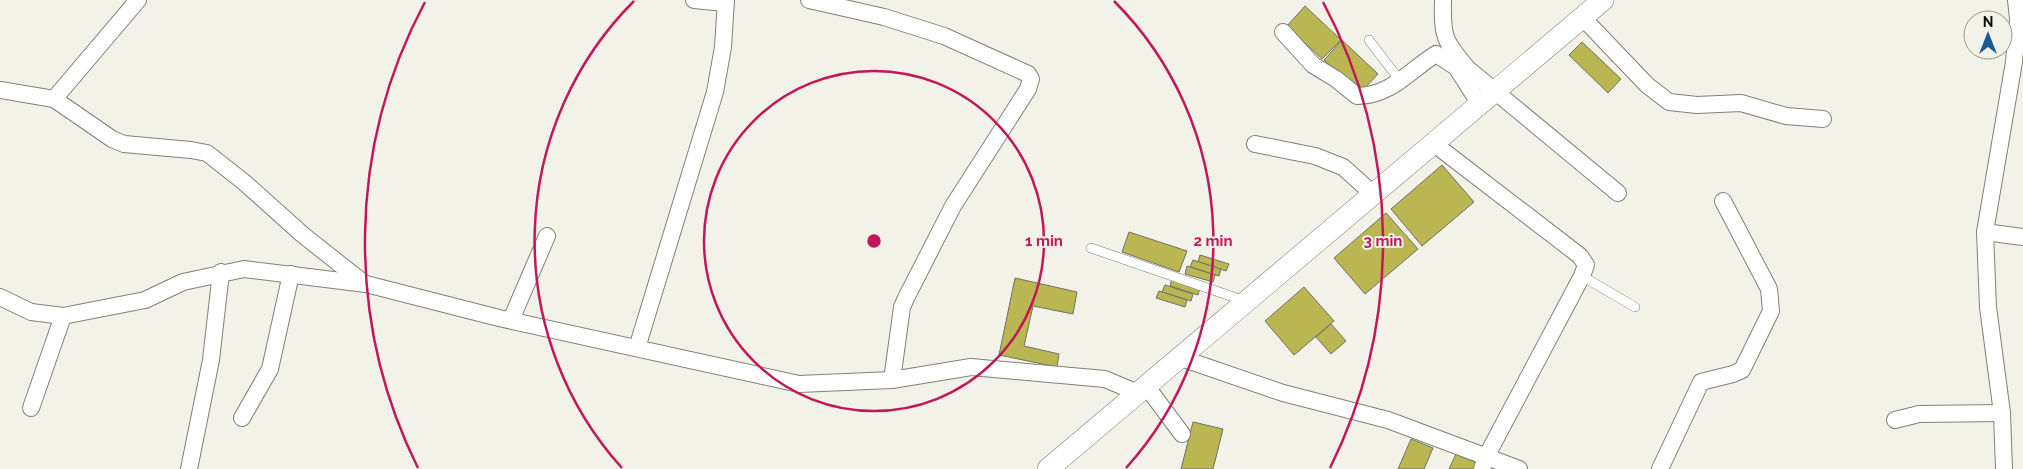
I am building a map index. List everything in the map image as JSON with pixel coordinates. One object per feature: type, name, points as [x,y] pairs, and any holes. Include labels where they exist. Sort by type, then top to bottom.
[{"type":"street","points":[[54,98],[138,0]]},
{"type":"street","points":[[637,348],[715,92],[722,47],[725,1],[694,0]]},
{"type":"street","points":[[809,0],[884,17],[944,36],[1028,74],[1031,79],[1028,89],[953,206],[906,298],[902,307],[892,380]]},
{"type":"street","points":[[1443,0],[1442,31],[1449,47],[1468,69],[1486,98]]},
{"type":"street","points":[[1048,469],[1372,193],[1603,0]]},
{"type":"street","points":[[2004,469],[2002,413],[1988,307],[1985,232],[2014,62],[2018,19],[2016,0]]},
{"type":"street","points":[[1582,18],[1647,85],[1669,102],[1697,105],[1741,103],[1786,116],[1823,119]]},
{"type":"street","points":[[1283,32],[1314,65],[1336,79],[1357,96],[1384,91],[1401,82],[1436,54],[1456,67],[1486,98],[1618,193]]},
{"type":"street","points":[[0,90],[54,98],[112,139],[124,144],[191,150],[207,154],[244,182],[303,235],[366,284]]},
{"type":"street","points":[[1433,143],[1580,256],[1586,265],[1484,463]]},
{"type":"street","points":[[1255,144],[1315,156],[1343,167],[1372,193]]},
{"type":"street","points":[[1660,469],[1701,382],[1742,370],[1772,311],[1769,289],[1723,201]]},
{"type":"street","points":[[1985,232],[2023,237]]},
{"type":"street","points":[[511,320],[547,236]]},
{"type":"street","points":[[0,297],[31,312],[63,316],[145,300],[183,282],[221,272],[244,269],[291,274],[366,284],[511,320],[799,384],[892,380],[971,367],[1105,379],[1143,390],[1182,434]]},
{"type":"street","points":[[189,469],[211,360],[221,272]]},
{"type":"street","points":[[242,418],[270,370],[291,274]]},
{"type":"street","points":[[31,408],[63,316]]},
{"type":"street","points":[[1178,358],[1283,393],[1388,420],[1484,463],[1519,469]]},
{"type":"street","points":[[1895,420],[1919,414],[2002,413]]},
{"type":"lane","points":[[1369,40],[1401,82]]},
{"type":"lane","points":[[1091,248],[1245,301]]},
{"type":"lane","points":[[1582,276],[1636,307]]},
{"type":"building","points":[[1305,6],[1341,40],[1322,59],[1287,26]]},
{"type":"building","points":[[1342,40],[1378,74],[1359,94],[1324,60]]},
{"type":"building","points":[[1582,42],[1621,79],[1608,93],[1569,55]]},
{"type":"building","points":[[1442,165],[1474,202],[1422,246],[1391,209]]},
{"type":"building","points":[[1386,213],[1418,249],[1365,294],[1334,258]]},
{"type":"building","points":[[1129,232],[1187,251],[1179,272],[1122,252]]},
{"type":"building","points":[[1200,255],[1229,264],[1226,271],[1198,262]]},
{"type":"building","points":[[1193,260],[1221,269],[1219,276],[1190,267]]},
{"type":"building","points":[[1187,266],[1215,275],[1213,282],[1185,274]]},
{"type":"building","points":[[1015,278],[1077,292],[1073,314],[1033,306],[1024,346],[1059,354],[1057,367],[999,355]]},
{"type":"building","points":[[1172,279],[1200,288],[1198,295],[1170,286]]},
{"type":"building","points":[[1165,285],[1193,294],[1191,301],[1162,292]]},
{"type":"building","points":[[1304,287],[1334,321],[1294,355],[1265,321]]},
{"type":"building","points":[[1159,291],[1187,300],[1185,307],[1156,298]]},
{"type":"building","points":[[1331,324],[1346,341],[1331,354],[1316,337]]},
{"type":"building","points":[[1193,422],[1223,429],[1213,469],[1181,469]]},
{"type":"building","points":[[1411,439],[1433,448],[1424,469],[1398,469]]},
{"type":"building","points":[[1456,454],[1477,463],[1475,469],[1449,469]]}]
